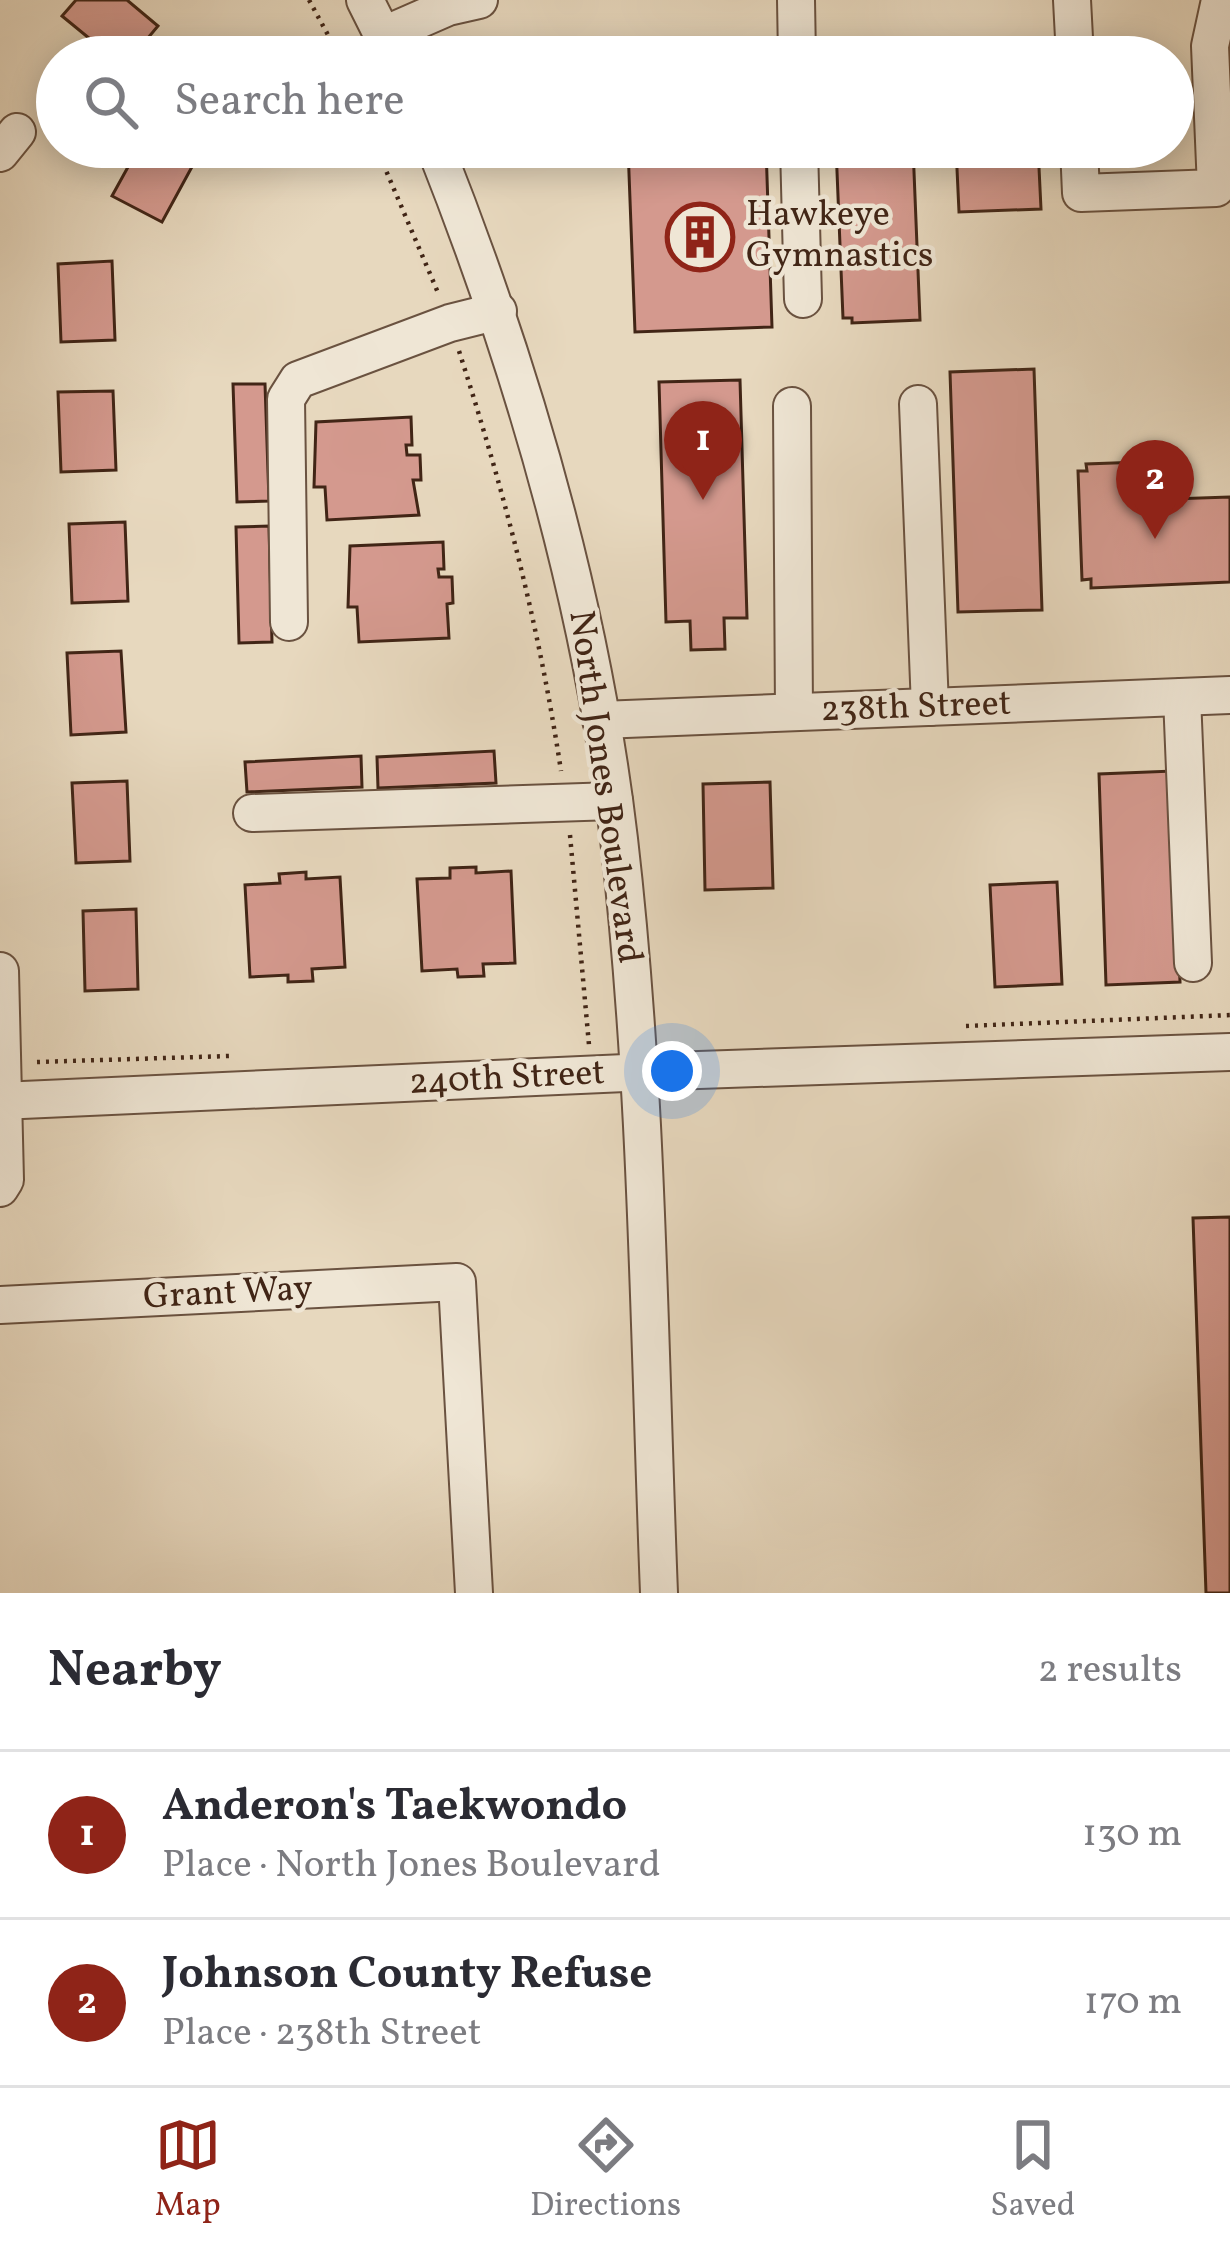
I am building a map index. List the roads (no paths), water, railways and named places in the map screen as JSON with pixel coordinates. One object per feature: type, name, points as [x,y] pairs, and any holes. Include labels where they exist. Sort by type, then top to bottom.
[{"type":"street","points":[[365,0],[383,36]]},
{"type":"street","points":[[403,36],[448,7],[479,0]]},
{"type":"street","points":[[796,0],[797,36]]},
{"type":"street","points":[[1072,0],[1074,36]]},
{"type":"street","points":[[1080,168],[1081,193],[1216,188],[1210,46],[1220,0]]},
{"type":"street","name":"North Jones Boulevard","points":[[443,168],[498,310],[552,496],[614,801],[638,1073],[659,1593]]},
{"type":"street","points":[[800,168],[803,299]]},
{"type":"street","points":[[290,622],[286,399],[298,380],[498,310]]},
{"type":"street","points":[[917,404],[930,707]]},
{"type":"street","points":[[792,406],[794,712]]},
{"type":"street","name":"238th Street","points":[[601,720],[1230,695]]},
{"type":"street","points":[[1182,697],[1193,964]]},
{"type":"street","points":[[252,812],[614,801]]},
{"type":"street","points":[[0,971],[5,1180],[0,1188]]},
{"type":"street","name":"240th Street","points":[[2,1101],[1230,1052]]},
{"type":"street","name":"Grant Way","points":[[0,1305],[457,1282],[474,1593]]},
{"type":"place","name":"Hawkeye Gymnastics","points":[[700,237]]},
{"type":"place","name":"Anderon's Taekwondo","points":[[703,500]]},
{"type":"place","name":"Johnson County Refuse","points":[[1155,539]]}]
